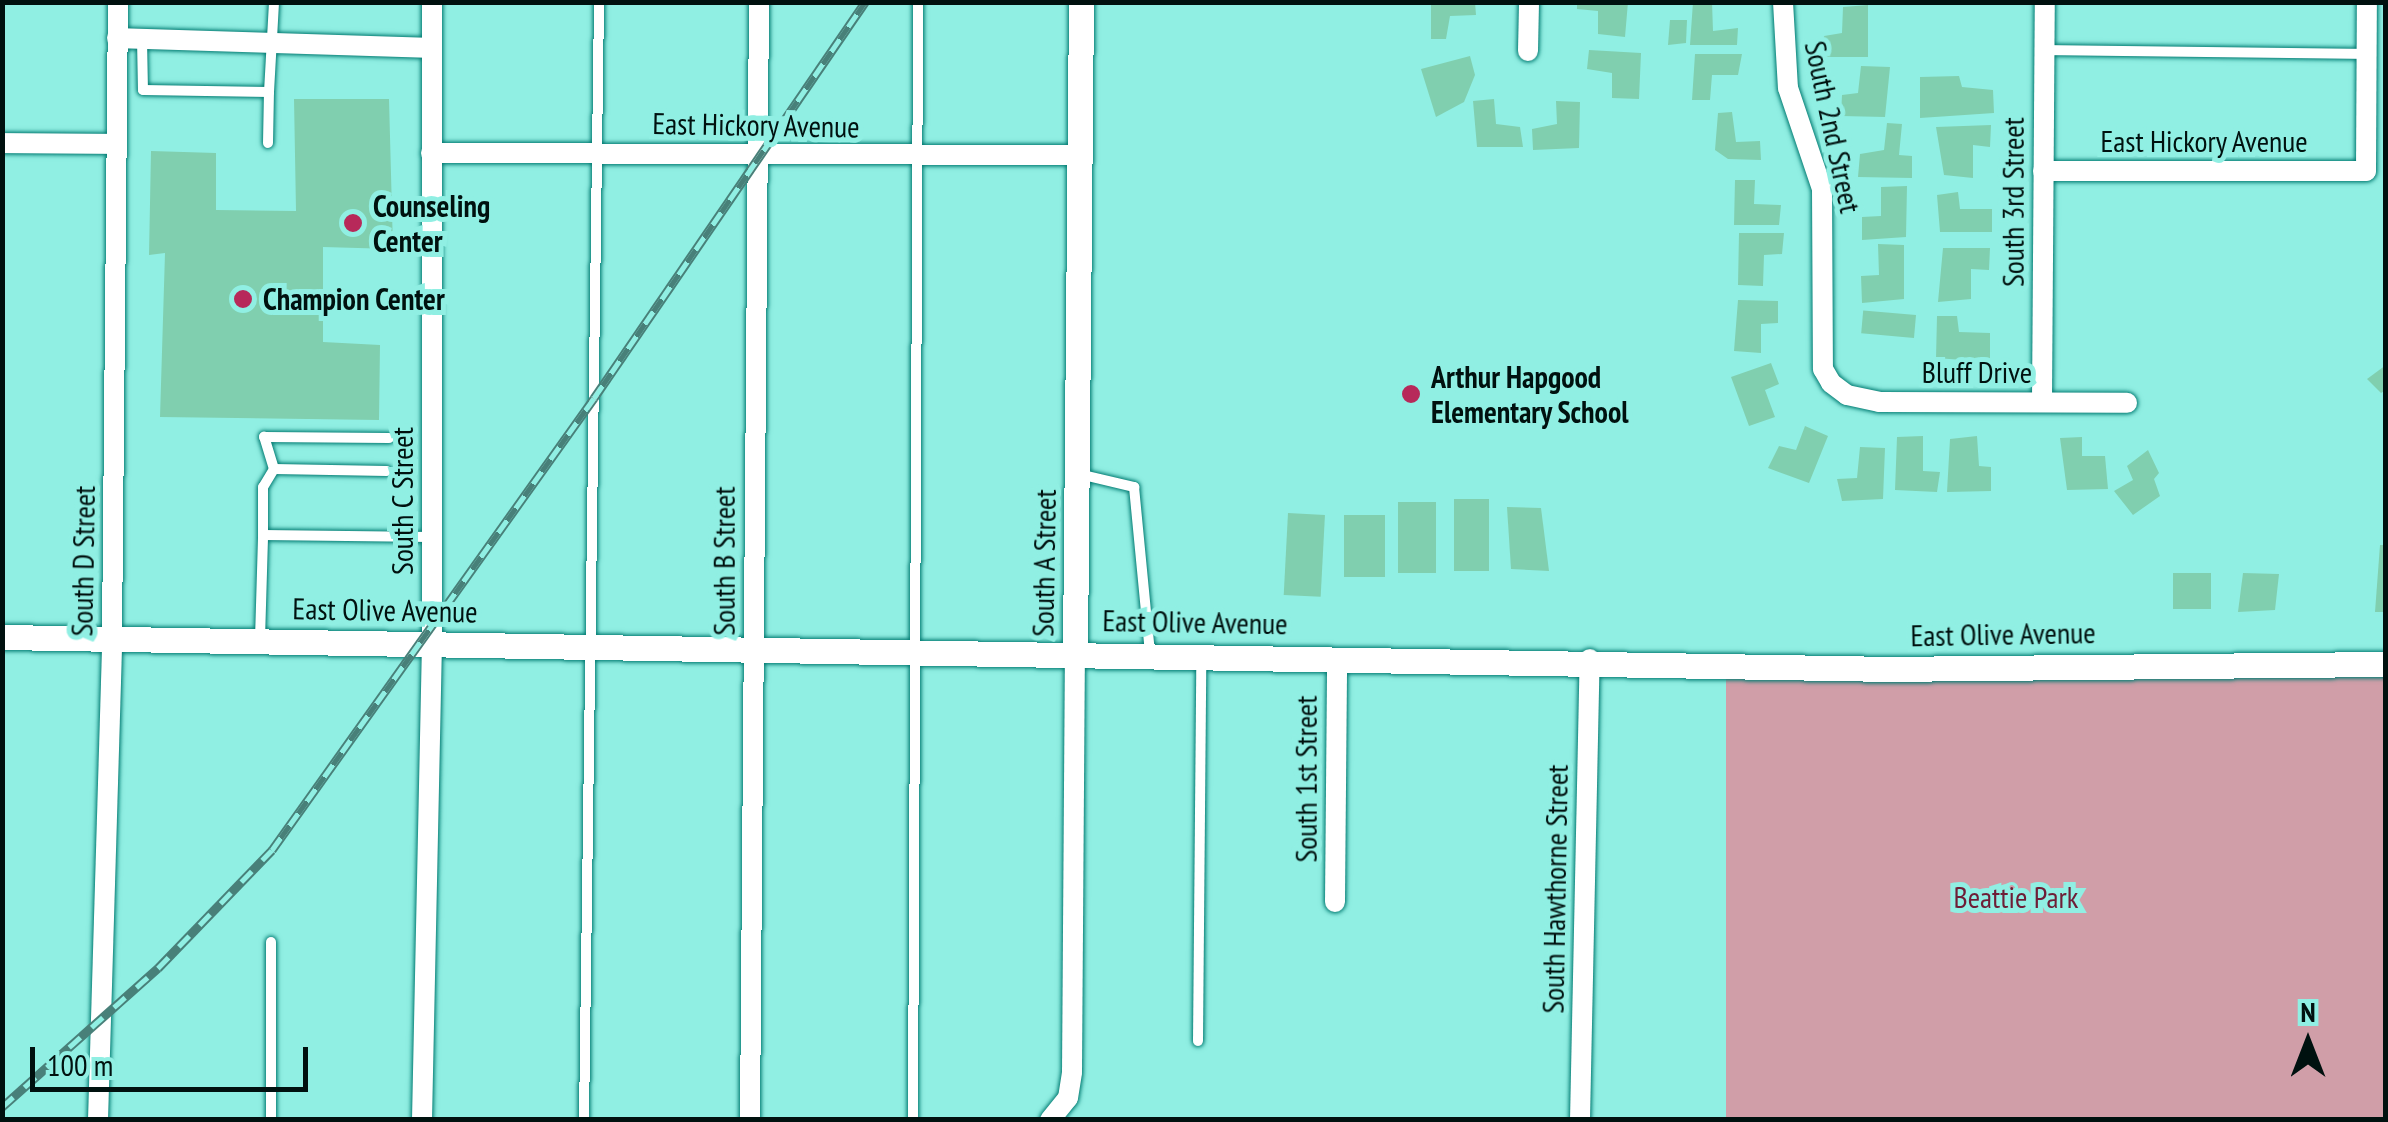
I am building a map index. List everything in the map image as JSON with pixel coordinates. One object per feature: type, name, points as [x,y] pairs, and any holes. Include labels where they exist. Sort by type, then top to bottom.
[{"type":"street","name":"South D Street","points":[[98,1120],[112,637],[118,2]]},
{"type":"street","name":"South C Street","points":[[422,1120],[432,643],[432,2]]},
{"type":"street","name":"South B Street","points":[[750,1120],[759,2]]},
{"type":"street","name":"South A Street","points":[[1051,1119],[1068,1098],[1072,1072],[1081,2]]},
{"type":"street","points":[[1528,51],[1529,2]]},
{"type":"street","name":"South 2nd Street","points":[[1783,2],[1788,88],[1822,189],[1823,369],[1831,383]]},
{"type":"street","name":"South 3rd Street","points":[[2042,402],[2045,2]]},
{"type":"street","points":[[2367,2],[2367,54]]},
{"type":"street","points":[[117,38],[432,48]]},
{"type":"street","name":"East Hickory Avenue","points":[[2043,171],[2366,172],[2367,54]]},
{"type":"street","points":[[2,143],[116,144]]},
{"type":"street","name":"East Hickory Avenue","points":[[430,153],[1081,156]]},
{"type":"street","name":"Bluff Drive","points":[[1831,383],[1847,395],[1879,402],[2127,403]]},
{"type":"street","name":"East Olive Avenue","points":[[2,637],[754,650],[1075,651],[1958,669],[2386,664]]},
{"type":"street","name":"South 1st Street","points":[[1335,902],[1337,658]]},
{"type":"street","name":"South Hawthorne Street","points":[[1580,1120],[1590,660]]},
{"type":"lane","points":[[268,143],[274,2]]},
{"type":"lane","points":[[584,1120],[599,2]]},
{"type":"lane","points":[[913,1120],[914,157],[918,2]]},
{"type":"lane","points":[[142,39],[143,90],[269,92]]},
{"type":"lane","points":[[2045,50],[2367,54]]},
{"type":"lane","points":[[260,640],[263,487],[274,469],[264,437],[389,438]]},
{"type":"lane","points":[[274,469],[388,470]]},
{"type":"lane","points":[[1077,474],[1124,480],[1134,487],[1150,653]]},
{"type":"lane","points":[[263,535],[432,537]]},
{"type":"lane","points":[[1198,1041],[1201,654]]},
{"type":"lane","points":[[272,942],[272,1120]]},
{"type":"green space","name":"Beattie Park","points":[[1726,671],[2385,671],[2385,1119],[1726,1119]]},
{"type":"building","points":[[1431,2],[1475,2],[1476,15],[1450,16],[1446,39],[1431,39]]},
{"type":"building","points":[[1577,2],[1628,2],[1625,37],[1598,34],[1598,11],[1577,9]]},
{"type":"building","points":[[1693,2],[1712,2],[1713,31],[1738,28],[1737,45],[1690,45]]},
{"type":"building","points":[[1868,5],[1868,57],[1822,57],[1824,36],[1842,33],[1843,7]]},
{"type":"building","points":[[1670,20],[1687,20],[1686,43],[1668,45]]},
{"type":"building","points":[[1589,50],[1641,53],[1639,99],[1612,98],[1612,73],[1587,69]]},
{"type":"building","points":[[1695,54],[1742,54],[1738,75],[1712,75],[1710,100],[1692,100]]},
{"type":"building","points":[[1470,56],[1475,75],[1464,102],[1436,117],[1421,69]]},
{"type":"building","points":[[1861,66],[1890,67],[1885,117],[1841,116],[1842,95],[1858,93]]},
{"type":"building","points":[[1959,76],[1962,87],[1993,90],[1994,113],[1920,118],[1920,77]]},
{"type":"building","name":"Champion Center","points":[[294,99],[389,99],[393,249],[323,247],[323,342],[380,345],[379,420],[160,417],[165,253],[149,255],[151,151],[216,153],[216,210],[296,211]]},
{"type":"building","points":[[1494,99],[1496,124],[1520,127],[1523,147],[1477,147],[1473,101]]},
{"type":"building","points":[[1556,101],[1580,102],[1579,148],[1533,150],[1532,129],[1557,124]]},
{"type":"building","points":[[1732,112],[1736,142],[1760,141],[1761,160],[1728,159],[1715,150],[1718,113]]},
{"type":"building","points":[[1887,123],[1902,124],[1899,155],[1912,156],[1912,178],[1858,177],[1860,154],[1884,150]]},
{"type":"building","points":[[1991,125],[1990,147],[1973,145],[1973,178],[1944,175],[1936,127]]},
{"type":"building","points":[[1735,180],[1755,180],[1754,204],[1781,205],[1779,225],[1734,225]]},
{"type":"building","points":[[1907,186],[1906,237],[1862,240],[1862,217],[1881,216],[1881,187]]},
{"type":"building","points":[[1958,192],[1960,209],[1992,209],[1992,232],[1940,232],[1937,195]]},
{"type":"building","points":[[1739,233],[1784,233],[1782,254],[1764,255],[1763,286],[1738,285]]},
{"type":"building","points":[[1878,244],[1904,245],[1904,299],[1862,303],[1861,276],[1879,275]]},
{"type":"building","points":[[1943,248],[1990,248],[1989,270],[1971,269],[1971,299],[1938,302]]},
{"type":"building","points":[[1738,300],[1778,301],[1778,323],[1761,324],[1761,353],[1734,351]]},
{"type":"building","points":[[1863,310],[1916,315],[1914,338],[1861,333]]},
{"type":"building","points":[[1937,316],[1957,316],[1959,332],[1990,333],[1990,362],[1936,358]]},
{"type":"building","points":[[1771,363],[1779,384],[1765,390],[1775,417],[1749,426],[1731,377]]},
{"type":"building","points":[[2386,365],[2386,390],[2381,393],[2367,379]]},
{"type":"building","points":[[1805,426],[1828,436],[1809,483],[1768,468],[1779,446],[1796,450]]},
{"type":"building","points":[[1923,436],[1923,471],[1940,472],[1937,492],[1895,490],[1897,437]]},
{"type":"building","points":[[1977,436],[1979,466],[1991,467],[1991,491],[1947,492],[1950,439]]},
{"type":"building","points":[[2082,437],[2082,456],[2105,456],[2108,489],[2067,490],[2060,438]]},
{"type":"building","points":[[1860,447],[1885,448],[1883,499],[1842,501],[1837,479],[1857,478]]},
{"type":"building","points":[[2148,450],[2159,473],[2154,479],[2160,496],[2133,515],[2114,491],[2133,480],[2127,466]]},
{"type":"building","points":[[1454,499],[1489,499],[1489,571],[1454,571]]},
{"type":"building","points":[[1398,502],[1436,502],[1436,573],[1398,573]]},
{"type":"building","points":[[1507,507],[1541,508],[1549,571],[1511,569]]},
{"type":"building","points":[[1288,513],[1325,515],[1321,597],[1284,595]]},
{"type":"building","points":[[1344,515],[1385,515],[1385,577],[1344,577]]},
{"type":"building","points":[[2380,545],[2386,545],[2386,612],[2375,612]]},
{"type":"building","points":[[2173,573],[2211,573],[2211,609],[2173,609]]},
{"type":"building","points":[[2243,573],[2279,574],[2275,610],[2238,612]]},
{"type":"railway","points":[[2,1107],[158,968],[272,850],[594,398],[865,2]]},
{"type":"place","name":"Counseling Center","points":[[353,223]]},
{"type":"place","name":"Champion Center","points":[[243,299]]},
{"type":"place","name":"Arthur Hapgood Elementary School","points":[[1411,394]]}]
